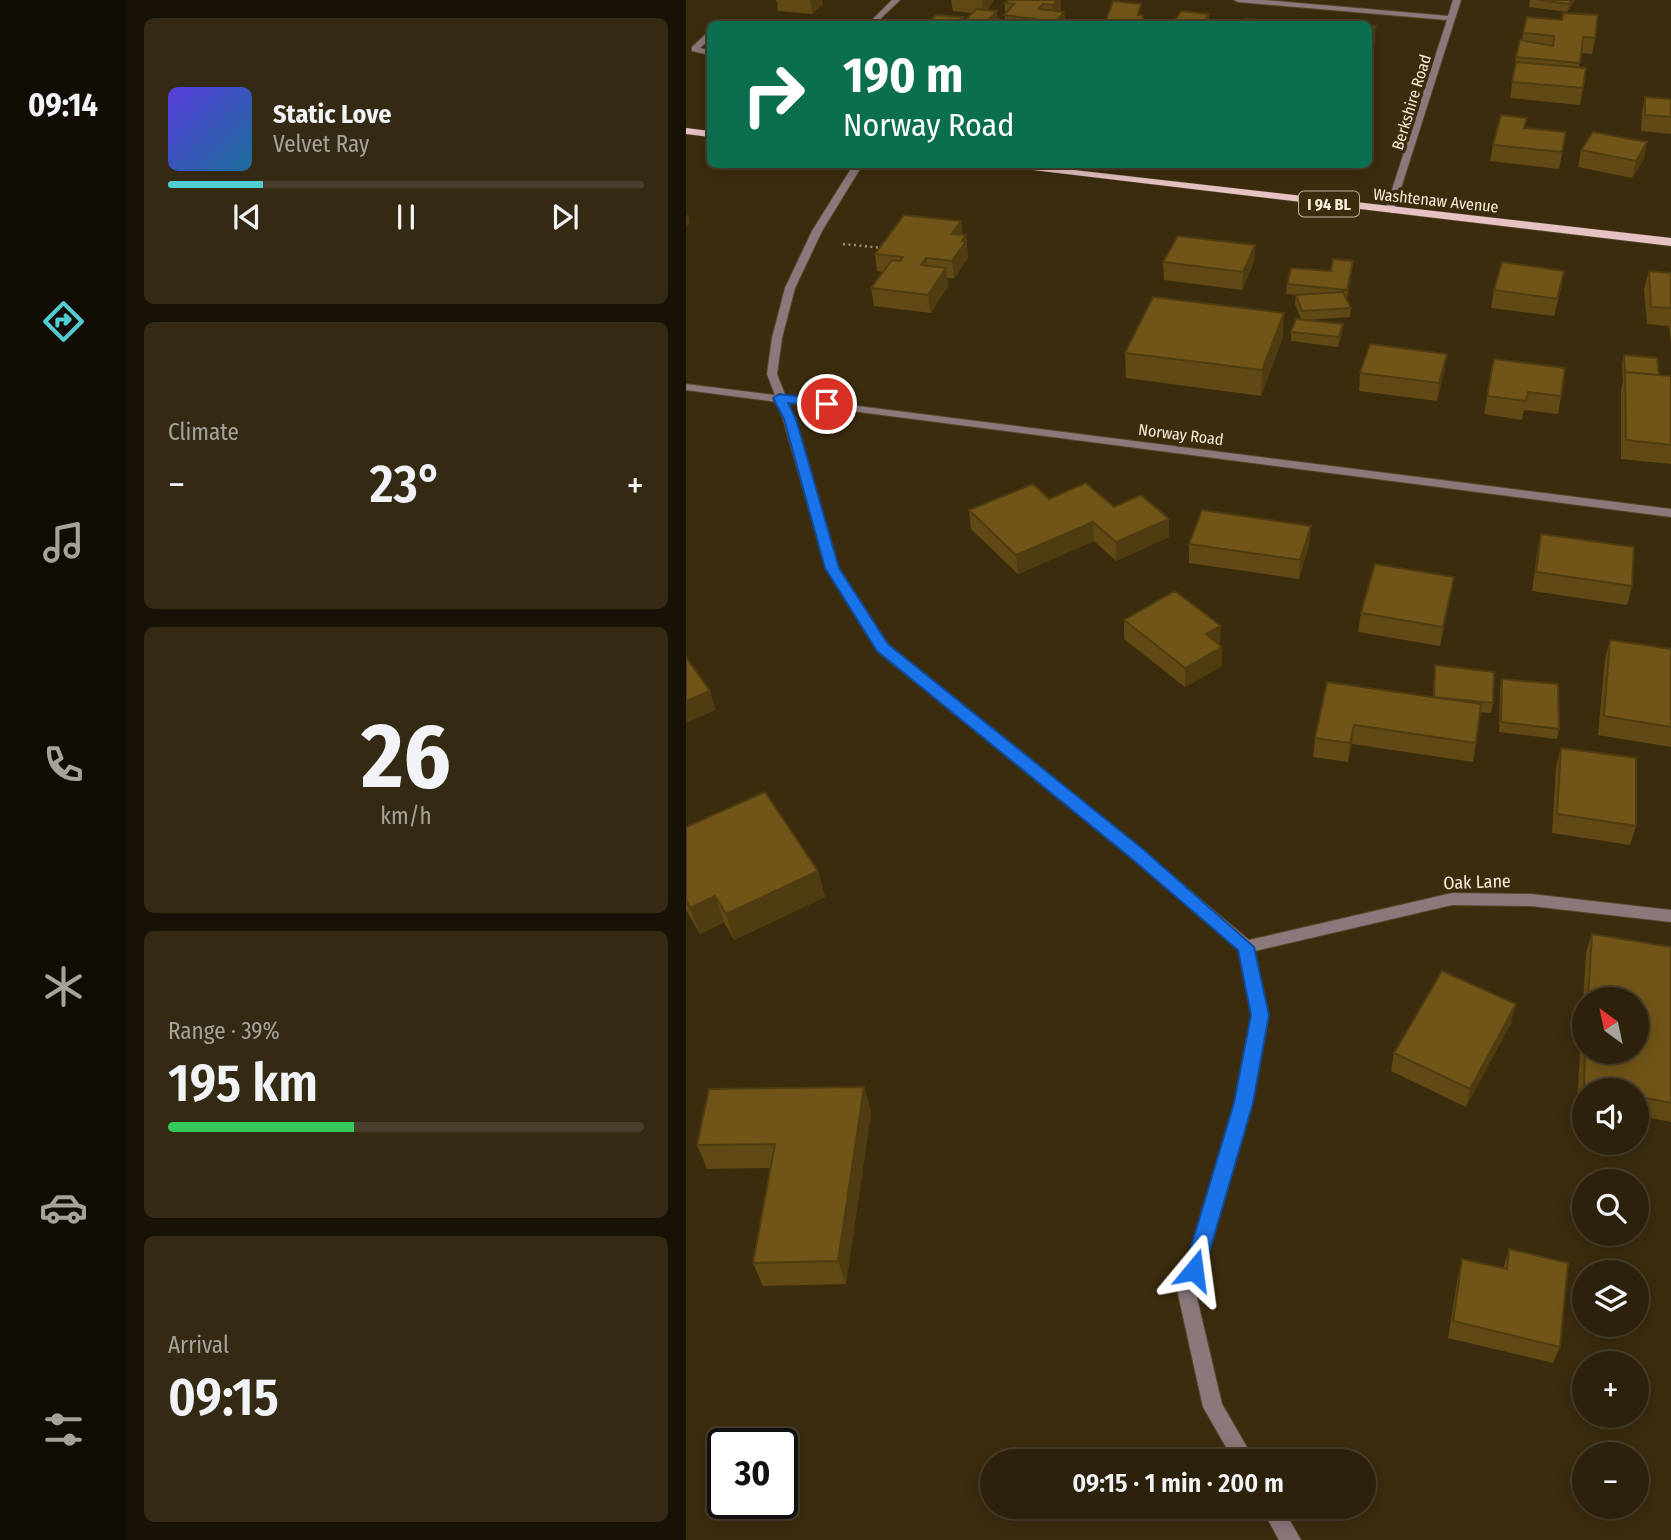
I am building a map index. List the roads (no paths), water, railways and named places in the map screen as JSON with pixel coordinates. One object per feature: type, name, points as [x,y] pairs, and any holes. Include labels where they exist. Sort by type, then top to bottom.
[{"type":"main road","points":[[686,131],[707,134]]},
{"type":"main road","name":"Washtenaw Avenue","points":[[1022,168],[1671,242]]},
{"type":"street","points":[[874,21],[896,0]]},
{"type":"street","points":[[1238,0],[1451,18]]},
{"type":"street","name":"Berkshire Road","points":[[1391,211],[1457,0]]},
{"type":"street","points":[[707,38],[695,49],[707,52]]},
{"type":"street","points":[[856,168],[817,231],[790,288],[777,338],[772,374],[779,398],[790,419],[832,568],[882,648],[1138,855],[1246,947],[1260,1015],[1244,1103],[1187,1294],[1213,1407],[1238,1449]]},
{"type":"street","name":"Norway Road","points":[[686,387],[1671,513]]},
{"type":"street","name":"Oak Lane","points":[[1246,947],[1452,899],[1531,900],[1671,915]]},
{"type":"street","points":[[1278,1519],[1291,1540]]}]
